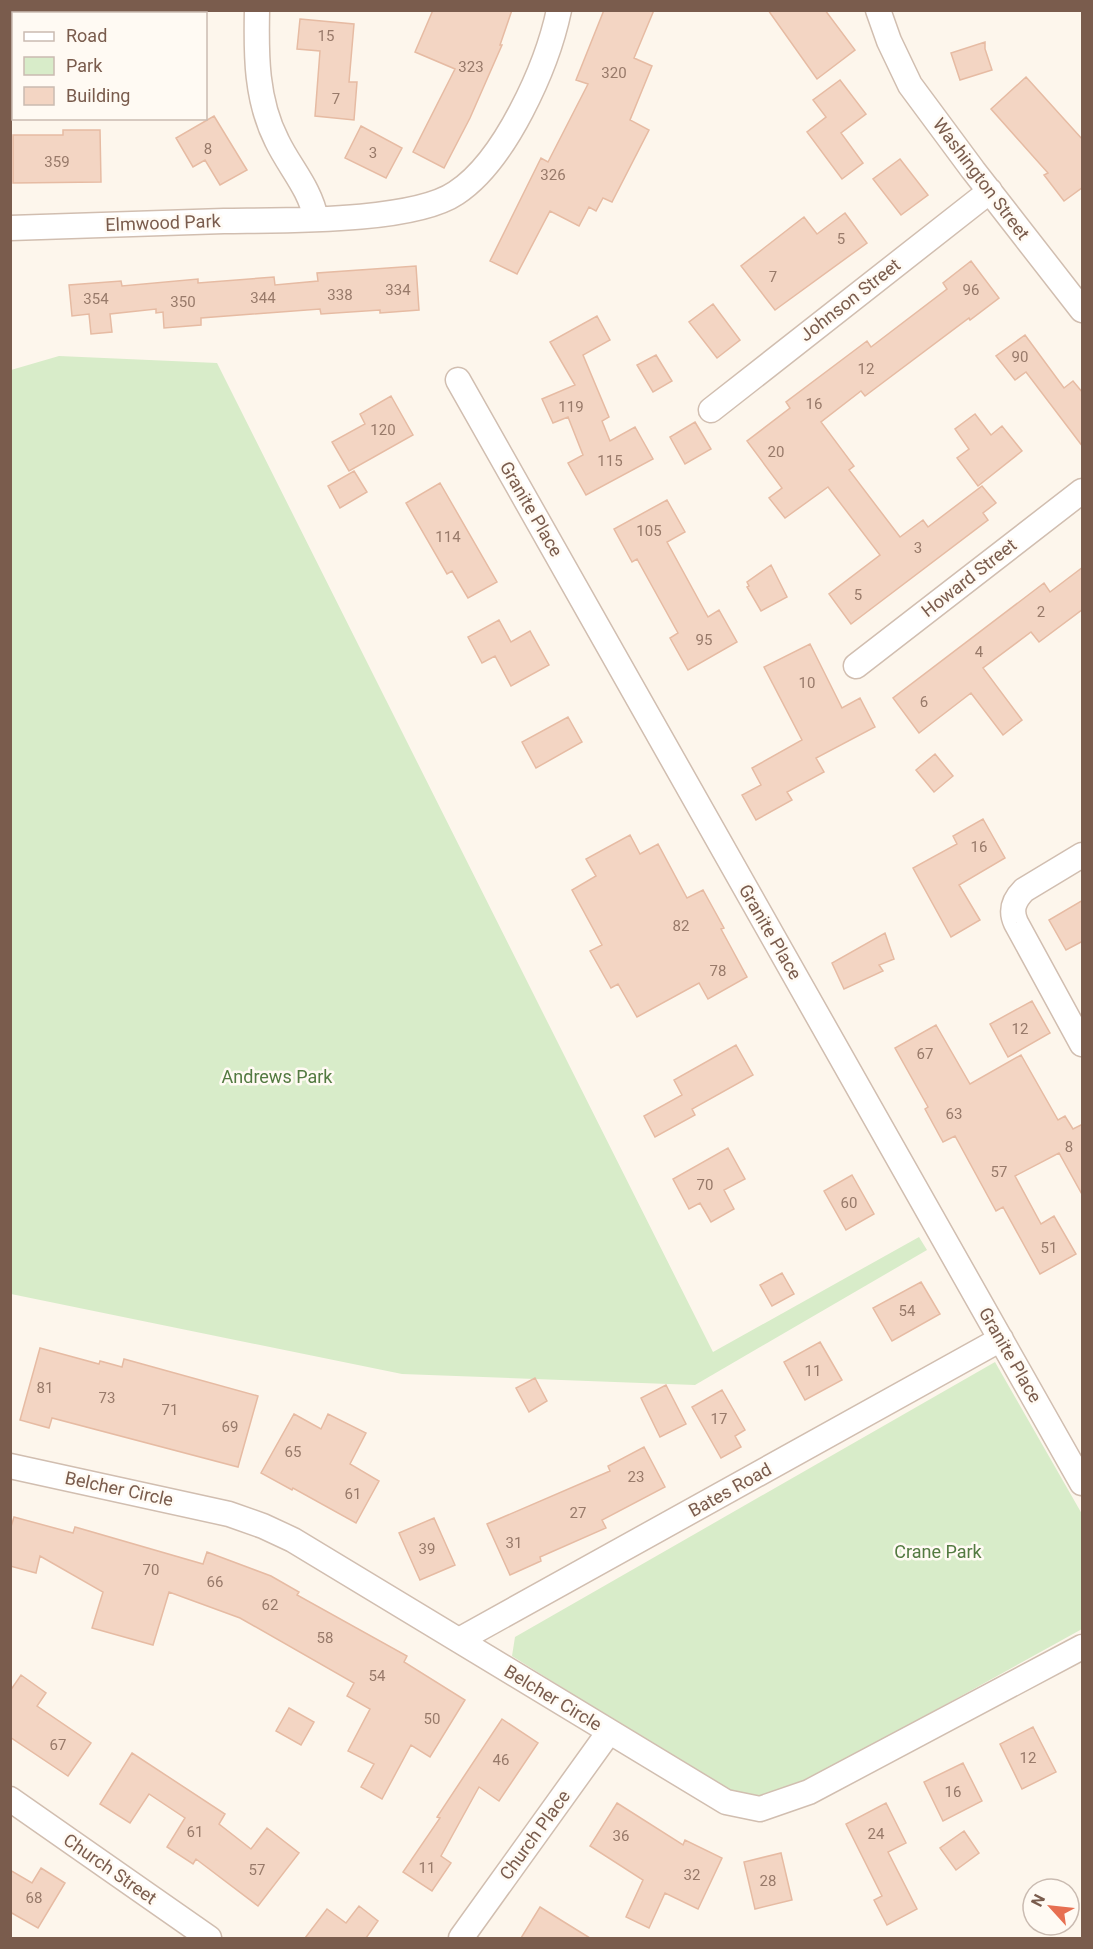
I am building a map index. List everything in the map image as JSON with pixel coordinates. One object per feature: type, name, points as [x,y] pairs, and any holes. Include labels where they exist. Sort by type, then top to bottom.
[{"type":"street","points":[[257,10],[256,50],[260,93],[270,128],[310,196],[316,219]]},
{"type":"street","name":"Elmwood Park","points":[[10,228],[316,219],[392,212],[444,200],[469,184],[488,163],[508,134],[544,60],[559,10]]},
{"type":"street","name":"Washington Street","points":[[878,10],[889,41],[910,85],[1083,310]]},
{"type":"street","name":"Johnson Street","points":[[711,410],[990,191]]},
{"type":"street","name":"Granite Place","points":[[458,380],[1001,1339],[1080,1472]]},
{"type":"street","name":"Howard Street","points":[[856,666],[1083,490]]},
{"type":"street","points":[[1083,855],[1024,890],[1017,897],[1013,911],[1016,923],[1083,1044]]},
{"type":"street","name":"Bates Road","points":[[459,1640],[1001,1339]]},
{"type":"street","name":"Belcher Circle","points":[[10,1466],[222,1512],[263,1526],[292,1540],[726,1802],[760,1809],[809,1792],[1083,1647]]},
{"type":"street","name":"Church Place","points":[[460,1938],[609,1732]]},
{"type":"street","name":"Church Street","points":[[10,1799],[209,1938]]},
{"type":"green space","name":"Andrews Park","points":[[59,356],[217,363],[713,1352],[919,1237],[927,1250],[695,1385],[402,1374],[11,1294],[11,370]]},
{"type":"green space","name":"Crane Park","points":[[995,1362],[1082,1514],[1082,1629],[771,1801],[733,1795],[512,1656],[515,1637]]},
{"type":"building","points":[[433,10],[512,10],[500,45],[502,45],[470,118],[444,168],[413,152],[455,69],[415,52]]},
{"type":"building","points":[[604,10],[654,10],[634,58],[652,66],[630,120],[649,130],[612,202],[603,198],[596,211],[589,207],[579,226],[550,211],[517,274],[490,261],[541,158],[548,162],[588,84],[576,80]]},
{"type":"building","points":[[768,10],[825,10],[855,50],[817,79]]},
{"type":"building","points":[[300,19],[354,24],[349,82],[357,82],[354,120],[315,116],[320,51],[297,49]]},
{"type":"building","points":[[985,42],[992,70],[960,80],[951,53]]},
{"type":"building","points":[[1026,77],[1083,140],[1083,187],[1064,201],[1044,175],[1048,173],[991,109]]},
{"type":"building","points":[[840,80],[866,114],[841,133],[863,163],[842,179],[807,132],[826,117],[813,100]]},
{"type":"building","points":[[214,116],[247,170],[220,185],[205,160],[193,167],[176,138]]},
{"type":"building","points":[[361,126],[402,148],[386,178],[345,158]]},
{"type":"building","points":[[63,130],[100,130],[101,182],[13,183],[13,135],[63,135]]},
{"type":"building","points":[[900,159],[928,195],[901,215],[873,179]]},
{"type":"building","points":[[845,213],[867,243],[775,310],[741,266],[804,217],[817,234]]},
{"type":"building","points":[[971,261],[999,298],[865,396],[861,391],[821,422],[854,466],[849,470],[900,537],[923,520],[928,527],[982,486],[996,503],[983,513],[988,520],[851,624],[829,594],[880,555],[828,487],[785,518],[769,498],[782,488],[747,441],[790,408],[786,402],[867,341],[871,347],[947,289],[943,283]]},
{"type":"building","points":[[416,266],[419,310],[321,314],[320,309],[201,318],[201,325],[164,328],[163,312],[156,313],[156,309],[110,314],[112,332],[91,334],[89,314],[72,316],[69,285],[121,281],[122,286],[198,279],[198,283],[274,277],[275,285],[318,281],[317,273]]},
{"type":"building","points":[[713,304],[740,340],[717,358],[689,322]]},
{"type":"building","points":[[597,316],[610,340],[583,355],[609,417],[602,421],[610,441],[635,427],[653,459],[586,495],[568,463],[583,455],[568,417],[553,423],[542,399],[575,385],[550,342]]},
{"type":"building","points":[[1025,335],[1064,388],[1073,381],[1083,393],[1083,447],[1026,372],[1015,380],[996,356]]},
{"type":"building","points":[[656,355],[672,381],[653,392],[637,365]]},
{"type":"building","points":[[391,396],[413,435],[349,471],[332,442],[365,424],[360,414]]},
{"type":"building","points":[[975,414],[991,435],[1002,426],[1022,451],[978,486],[957,458],[969,449],[955,429]]},
{"type":"building","points":[[695,422],[711,449],[685,464],[670,437]]},
{"type":"building","points":[[354,471],[367,492],[340,508],[328,486]]},
{"type":"building","points":[[440,483],[497,582],[468,598],[452,571],[447,574],[406,503]]},
{"type":"building","points":[[667,500],[685,532],[667,542],[708,617],[719,610],[737,642],[688,670],[670,638],[678,633],[637,559],[632,562],[614,529]]},
{"type":"building","points":[[771,565],[787,597],[761,611],[747,587],[749,586],[747,582]]},
{"type":"building","points":[[1083,567],[1083,609],[1039,642],[1031,632],[983,668],[1022,720],[1003,735],[971,693],[919,733],[893,698],[1044,583],[1050,592]]},
{"type":"building","points":[[499,620],[511,642],[530,631],[549,665],[511,686],[495,656],[482,663],[468,637]]},
{"type":"building","points":[[810,644],[842,708],[860,698],[875,727],[816,758],[824,772],[787,792],[792,800],[756,820],[742,795],[761,785],[752,768],[802,740],[764,667]]},
{"type":"building","points":[[568,717],[582,742],[536,768],[522,742]]},
{"type":"building","points":[[935,754],[953,776],[934,792],[916,770]]},
{"type":"building","points":[[983,819],[1005,858],[959,885],[980,920],[951,937],[913,868],[957,844],[953,836]]},
{"type":"building","points":[[630,835],[640,854],[658,844],[687,898],[703,890],[747,977],[708,999],[699,983],[637,1017],[618,984],[611,988],[590,951],[602,945],[572,890],[596,876],[586,859]]},
{"type":"building","points":[[1083,900],[1083,941],[1066,950],[1049,920]]},
{"type":"building","points":[[885,933],[894,959],[879,965],[883,971],[844,989],[832,963]]},
{"type":"building","points":[[1032,1001],[1050,1033],[1008,1057],[990,1024]]},
{"type":"building","points":[[936,1025],[970,1084],[1021,1055],[1058,1120],[1065,1116],[1073,1129],[1083,1124],[1083,1196],[1059,1153],[1015,1176],[1041,1224],[1054,1216],[1076,1254],[1040,1274],[1003,1207],[996,1211],[955,1136],[943,1142],[925,1109],[928,1107],[895,1048]]},
{"type":"building","points":[[736,1045],[753,1075],[692,1109],[695,1115],[655,1137],[644,1116],[682,1095],[674,1080]]},
{"type":"building","points":[[728,1148],[745,1179],[724,1190],[734,1209],[711,1222],[700,1203],[689,1209],[673,1179]]},
{"type":"building","points":[[852,1175],[874,1214],[846,1230],[824,1191]]},
{"type":"building","points":[[782,1273],[794,1294],[772,1306],[760,1285]]},
{"type":"building","points":[[921,1282],[940,1314],[892,1341],[873,1308]]},
{"type":"building","points":[[820,1342],[842,1380],[805,1400],[784,1362]]},
{"type":"building","points":[[40,1348],[99,1364],[100,1361],[122,1367],[124,1359],[258,1396],[238,1467],[52,1418],[49,1428],[20,1420]]},
{"type":"building","points":[[535,1378],[547,1401],[529,1412],[516,1388]]},
{"type":"building","points":[[666,1385],[686,1424],[660,1437],[641,1398]]},
{"type":"building","points":[[722,1390],[745,1430],[735,1436],[741,1447],[721,1458],[692,1407]]},
{"type":"building","points":[[294,1414],[321,1429],[328,1414],[366,1433],[350,1464],[379,1481],[356,1523],[261,1473]]},
{"type":"building","points":[[644,1447],[665,1487],[602,1520],[606,1528],[540,1557],[541,1561],[510,1575],[487,1524],[610,1471],[608,1466]]},
{"type":"building","points":[[14,1517],[73,1533],[75,1527],[203,1564],[207,1552],[271,1576],[299,1592],[297,1595],[407,1656],[404,1662],[465,1700],[430,1757],[411,1745],[382,1799],[361,1787],[374,1764],[348,1751],[370,1709],[347,1696],[354,1683],[240,1618],[169,1592],[153,1645],[92,1628],[103,1592],[40,1556],[36,1573],[10,1566],[10,1530]]},
{"type":"building","points":[[434,1518],[455,1565],[420,1580],[399,1533]]},
{"type":"building","points":[[21,1675],[46,1693],[37,1706],[91,1743],[68,1776],[10,1737],[10,1691]]},
{"type":"building","points":[[289,1708],[314,1722],[301,1745],[276,1731]]},
{"type":"building","points":[[502,1719],[538,1743],[499,1801],[479,1787],[441,1856],[451,1863],[432,1891],[403,1872]]},
{"type":"building","points":[[1033,1727],[1056,1772],[1022,1789],[1000,1744]]},
{"type":"building","points":[[132,1753],[225,1814],[219,1824],[251,1849],[267,1828],[299,1853],[258,1906],[196,1859],[193,1864],[167,1847],[185,1818],[149,1794],[130,1823],[100,1804]]},
{"type":"building","points":[[963,1763],[982,1801],[943,1821],[924,1782]]},
{"type":"building","points":[[617,1803],[683,1845],[685,1840],[722,1858],[698,1909],[665,1893],[649,1928],[626,1917],[643,1880],[590,1846]]},
{"type":"building","points":[[886,1803],[906,1843],[888,1852],[917,1909],[887,1925],[874,1900],[882,1896],[846,1824]]},
{"type":"building","points":[[964,1831],[979,1853],[956,1870],[940,1848]]},
{"type":"building","points":[[781,1853],[792,1900],[755,1909],[744,1862]]},
{"type":"building","points":[[41,1868],[65,1883],[38,1928],[10,1912],[10,1870],[32,1883]]},
{"type":"building","points":[[359,1906],[378,1921],[366,1938],[305,1938],[327,1909],[346,1923]]},
{"type":"building","points":[[540,1907],[564,1922],[590,1938],[521,1938]]}]
